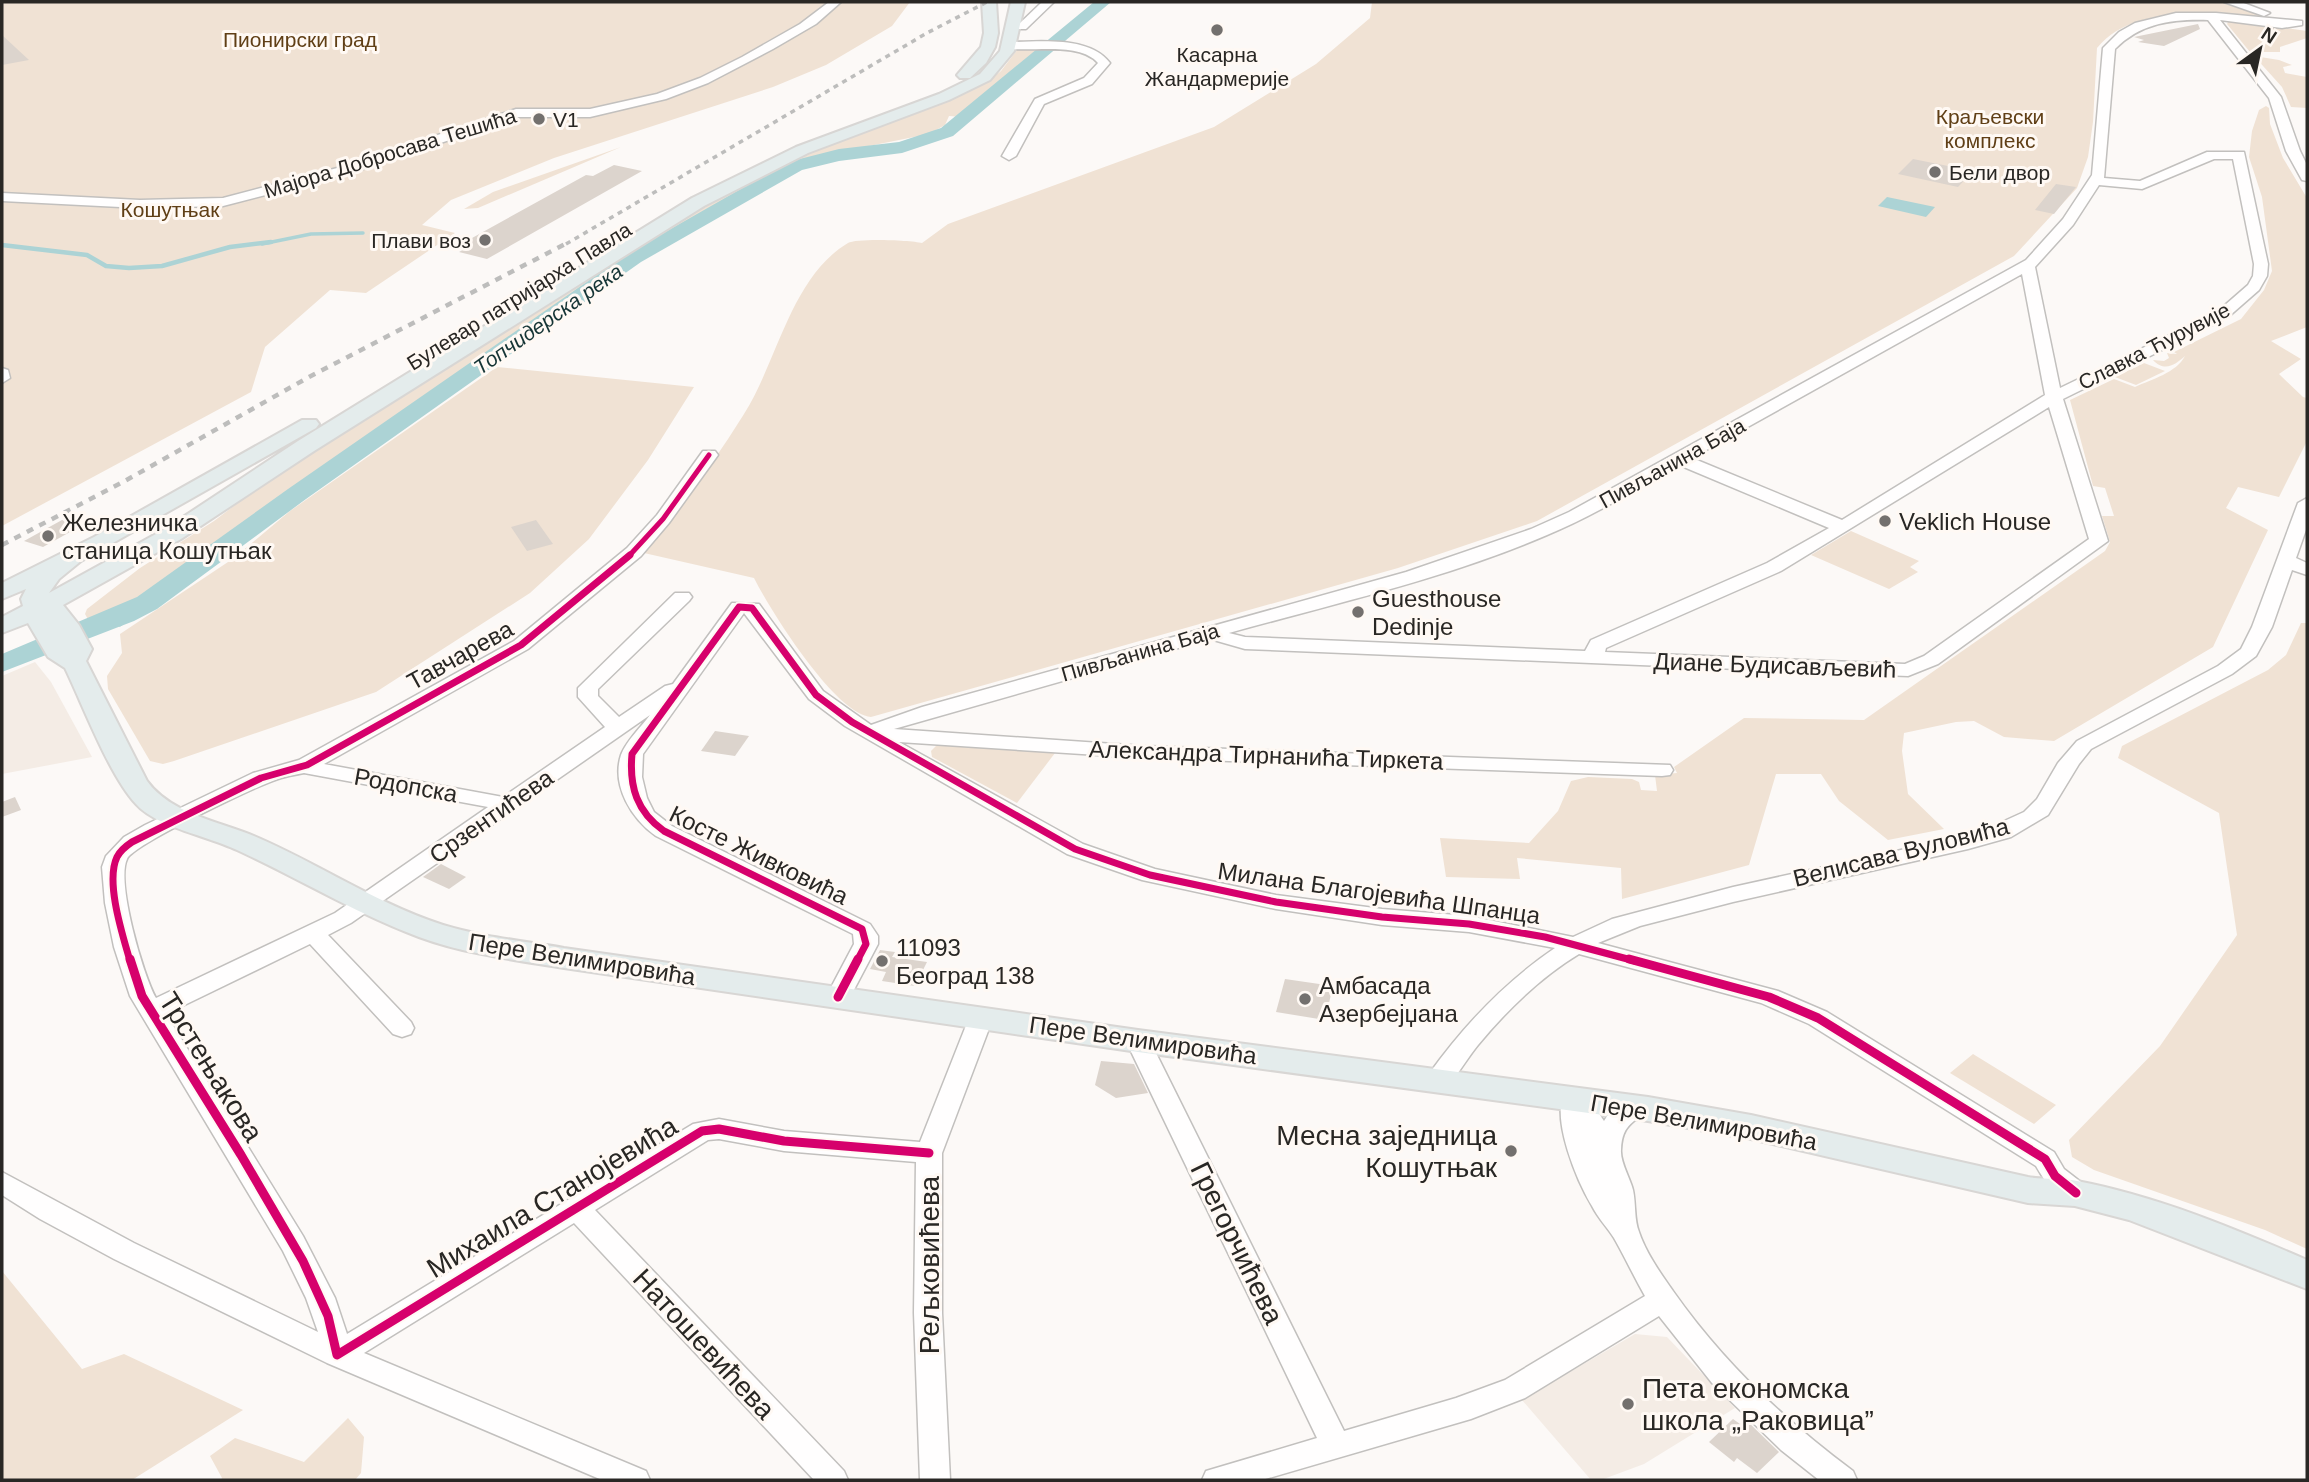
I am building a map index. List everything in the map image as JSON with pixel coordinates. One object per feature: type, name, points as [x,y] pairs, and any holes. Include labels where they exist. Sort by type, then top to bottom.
[{"type":"main road","name":"Булевар патријарха Павла","points":[[2,626],[22,598],[72,558],[333,410],[678,199],[785,146],[936,89],[967,74],[981,61],[988,47],[991,27],[989,2]]},
{"type":"main road","name":"Булевар патријарха Павла","points":[[22,598],[144,551],[306,446],[698,202],[802,150],[972,85],[1000,62],[1008,46],[1018,2]]},
{"type":"main road","points":[[2,634],[24,632],[64,644],[74,613],[83,601],[133,564],[144,551]]},
{"type":"main road","name":"Пере Велимировића","points":[[22,598],[64,644],[139,791],[152,804],[178,818],[246,844],[366,904],[431,931],[471,943],[1138,1041],[1634,1107],[1751,1128],[2028,1190],[2076,1193],[2182,1226],[2307,1275]]},
{"type":"street","name":"Мајора Добросава Тешића","points":[[2,197],[140,204],[214,204],[236,200],[333,174],[516,113],[533,110],[589,113],[666,97],[707,80],[782,40],[822,14],[835,2]]},
{"type":"street","points":[[1022,27],[1048,2]]},
{"type":"street","points":[[2234,2],[2303,25]]},
{"type":"street","name":"Пивљанина Баја","points":[[870,734],[888,724],[929,711],[1413,576],[1537,533],[1575,516],[2028,266],[2068,222],[2097,181],[2102,158],[2110,47],[2131,29],[2146,22],[2180,18],[2303,25]]},
{"type":"street","points":[[2212,18],[2275,97],[2293,150],[2307,177]]},
{"type":"street","points":[[1008,46],[1087,50],[1102,58],[1103,65],[1088,80],[1039,102],[1009,156]]},
{"type":"street","name":"Славка Ћурувије","points":[[1595,657],[1598,645],[1774,567],[2054,397],[2222,315],[2254,287],[2261,264],[2239,155],[2213,155],[2142,185],[2097,181]]},
{"type":"street","name":"Диане Будисављевић","points":[[1212,632],[1224,639],[1245,643],[1870,670],[1908,670],[1920,667],[2098,543],[2054,397],[2028,266]]},
{"type":"street","name":"Тавчарева","points":[[178,818],[254,781],[287,769],[305,766],[342,742],[521,645],[634,552],[663,519],[709,455]]},
{"type":"street","points":[[1679,459],[1843,527]]},
{"type":"street","name":"Велисава Вуловића","points":[[1438,1080],[1460,1050],[1505,999],[1539,969],[1602,931],[1790,879],[1987,836],[2031,818],[2047,799],[2070,757],[2084,745],[2225,670],[2249,652],[2262,627],[2307,503]]},
{"type":"street","points":[[2286,561],[2307,569]]},
{"type":"street","points":[[616,727],[588,697],[588,688],[682,597]]},
{"type":"street","name":"Милана Благојевића Шпанца","points":[[742,606],[753,609],[809,689],[870,734],[1051,837],[1090,856],[1131,870],[1276,902],[1382,917],[1469,924],[1576,945],[1685,977],[1746,990],[1818,1018],[2045,1159],[2056,1176],[2076,1193]]},
{"type":"street","name":"Косте Живковића","points":[[742,606],[736,608],[632,754],[634,793],[642,814],[664,831],[862,929],[866,944],[838,998]]},
{"type":"street","name":"Срзентићева","points":[[151,1011],[314,934],[366,904],[616,727],[686,681]]},
{"type":"street","name":"Александра Тирнанића Тиркета","points":[[870,734],[1144,752],[1662,770]]},
{"type":"street","name":"Родопска","points":[[305,766],[507,804]]},
{"type":"street","name":"Трстењакова","points":[[178,818],[150,831],[117,856],[113,868],[128,959],[142,996],[292,1242],[321,1296],[335,1336],[337,1355]]},
{"type":"street","points":[[314,934],[402,1028]]},
{"type":"street","name":"Рељковићева","points":[[935,1480],[928,1300],[929,1153],[981,1018]]},
{"type":"street","name":"Грегорчићева","points":[[1138,1041],[1335,1444]]},
{"type":"street","points":[[1574,1099],[1593,1123],[1607,1152],[1623,1213],[1624,1230]]},
{"type":"street","points":[[1574,1099],[1576,1125],[1584,1156],[1599,1195],[1624,1230],[1632,1249],[1663,1299],[1695,1342],[1747,1401],[1788,1440],[1842,1480]]},
{"type":"street","points":[[1607,1152],[1619,1117],[1634,1107]]},
{"type":"street","name":"Михаила Станојевића","points":[[337,1355],[698,1133],[710,1129],[784,1141],[929,1153]]},
{"type":"street","points":[[2,1182],[50,1212],[124,1251],[337,1355],[635,1480]]},
{"type":"street","name":"Натошевићева","points":[[577,1208],[833,1480]]},
{"type":"street","points":[[1217,1480],[1460,1410],[1515,1389],[1663,1299]]},
{"type":"shaded area","points":[[35,662],[51,682],[92,757],[2,774],[2,676]]},
{"type":"shaded area","name":"Пета економска школа „Раковица”","points":[[1635,1334],[1667,1337],[1735,1408],[1644,1464],[1601,1480],[1591,1480],[1522,1400]]},
{"type":"green space","name":"Кошутњак","points":[[2,2],[910,2],[892,26],[826,65],[773,87],[554,158],[451,200],[422,225],[455,233],[366,293],[330,290],[265,347],[251,392],[2,526]]},
{"type":"green space","name":"Краљевски комплекс","points":[[1372,2],[2220,2],[2275,20],[2180,14],[2134,23],[2114,33],[2097,48],[2093,122],[2088,157],[2077,188],[2014,256],[1537,521],[1398,568],[871,717],[856,711],[840,699],[822,680],[774,613],[754,578],[644,553],[696,485],[744,414],[787,321],[812,276],[848,243],[884,240],[922,243],[948,224],[1214,127],[1316,64],[1370,18]]},
{"type":"green space","points":[[2236,21],[2307,31],[2307,38],[2280,47],[2280,52],[2250,52],[2227,24]]},
{"type":"green space","points":[[1045,48],[962,117],[949,116],[945,125],[929,134],[804,159],[630,257],[623,256],[727,192],[786,163],[987,82],[1001,71],[1017,50]]},
{"type":"green space","points":[[2254,56],[2292,65],[2283,67],[2285,73],[2307,77],[2307,108],[2291,107],[2282,87]]},
{"type":"green space","points":[[2266,106],[2269,108],[2270,124],[2283,158],[2307,198],[2307,327],[2271,341],[2301,359],[2279,374],[2307,398],[2307,441],[2279,497],[2238,487],[2226,508],[2268,530],[2213,647],[2054,741],[2004,737],[1974,721],[1904,733],[1902,751],[1908,794],[1944,829],[1888,840],[1839,801],[1821,774],[1776,774],[1749,865],[1622,899],[1621,868],[1517,858],[1520,879],[1446,877],[1440,838],[1529,843],[1558,811],[1571,781],[1588,777],[1632,779],[1639,782],[1641,790],[1657,791],[1655,775],[1677,773],[1674,767],[1744,718],[1864,720],[2105,551],[2110,542],[2102,516],[2114,516],[2105,488],[2093,486],[2070,400],[2114,379],[2135,387],[2170,371],[2185,356],[2166,367],[2153,360],[2164,361],[2169,358],[2167,353],[2177,354],[2174,352],[2241,319],[2264,290],[2272,271],[2262,197],[2249,157],[2252,131],[2259,110]]},
{"type":"green space","points":[[621,147],[478,208],[464,209],[493,192]]},
{"type":"green space","points":[[602,269],[609,269],[303,480],[145,599],[90,623],[85,614],[87,609],[140,568],[214,521],[272,477]]},
{"type":"green space","points":[[2144,363],[2165,371],[2136,385],[2115,377]]},
{"type":"green space","points":[[497,367],[694,387],[648,460],[589,539],[530,593],[376,692],[174,761],[163,764],[150,761],[108,689],[107,676],[122,653],[120,634],[234,558],[290,511]]},
{"type":"green space","points":[[1851,531],[1919,561],[1910,567],[1918,572],[1889,589],[1811,555]]},
{"type":"green space","points":[[2301,623],[2307,623],[2307,1249],[2265,1230],[2094,1170],[2072,1157],[2069,1140],[2160,1046],[2237,935],[2219,813],[2118,758],[2122,746],[2268,670],[2286,655]]},
{"type":"green space","points":[[936,746],[1055,753],[1017,803],[932,757],[931,751]]},
{"type":"green space","points":[[1973,1054],[2056,1105],[2034,1124],[1950,1073]]},
{"type":"green space","points":[[2,1271],[82,1369],[124,1354],[243,1410],[132,1480],[2,1480]]},
{"type":"green space","points":[[348,1418],[364,1437],[361,1473],[355,1480],[221,1480],[210,1456],[235,1438],[304,1462]]},
{"type":"water","points":[[1887,197],[1935,207],[1926,217],[1878,206]]},
{"type":"building","points":[[2198,24],[2200,29],[2164,46],[2138,42],[2144,40],[2134,37]]},
{"type":"building","points":[[2,35],[29,60],[2,65]]},
{"type":"building","name":"Бели двор","points":[[1913,159],[1973,171],[1958,187],[1898,174]]},
{"type":"building","points":[[614,165],[642,171],[487,259],[459,252],[472,245],[463,243],[586,175],[593,176]]},
{"type":"building","points":[[2056,184],[2076,187],[2054,214],[2035,210]]},
{"type":"building","name":"Железничка станица Кошутњак","points":[[62,520],[81,526],[43,547],[24,541]]},
{"type":"building","points":[[536,520],[553,544],[527,551],[511,527]]},
{"type":"building","points":[[715,731],[749,736],[735,756],[701,751]]},
{"type":"building","points":[[15,797],[21,810],[2,817],[2,802]]},
{"type":"building","points":[[441,864],[466,877],[449,889],[423,877]]},
{"type":"building","points":[[880,950],[895,952],[892,957],[927,962],[915,986],[882,981],[886,972],[870,969]]},
{"type":"building","name":"Амбасада Азербејџана","points":[[1285,979],[1333,986],[1325,1020],[1276,1012]]},
{"type":"building","points":[[1101,1061],[1134,1064],[1148,1093],[1116,1098],[1095,1085]]},
{"type":"building","points":[[1733,1419],[1740,1424],[1745,1419],[1779,1452],[1757,1473],[1737,1458],[1734,1462],[1709,1442]]},
{"type":"waterway","name":"Топчидерска река","points":[[2,664],[124,615],[147,603],[297,494],[634,258],[795,166],[839,155],[902,147],[947,132],[1103,2]]},
{"type":"waterway","points":[[262,244],[311,234],[363,233]]},
{"type":"waterway","points":[[2,245],[87,255],[106,266],[129,268],[162,266],[230,247],[271,242]]},
{"type":"waterway","name":"Топчидерска река","points":[[120,624],[139,607]]},
{"type":"railway","points":[[566,244],[927,33],[987,2]]},
{"type":"railway","points":[[2,545],[123,482],[309,377],[569,242]]},
{"type":"cycle path","points":[[709,455],[663,519],[634,552],[521,645],[307,765],[251,782],[153,829],[123,848],[114,867],[114,883],[120,925],[132,967],[142,996],[303,1261],[328,1316],[337,1355],[702,1131],[719,1129],[784,1141],[929,1153]]},
{"type":"cycle path","points":[[838,997],[866,944],[862,929],[664,831],[640,808],[633,788],[632,754],[739,607],[752,608],[816,695],[852,722],[1075,849],[1150,875],[1276,902],[1382,917],[1469,924],[1545,937],[1769,997],[1818,1018],[1971,1111],[2045,1159],[2055,1176],[2076,1193]]},
{"type":"place","name":"Касарна Жандармерије","points":[[1217,30]]},
{"type":"place","name":"V1","points":[[539,119]]},
{"type":"place","name":"Бели двор","points":[[1935,172]]},
{"type":"place","name":"Плави воз","points":[[485,240]]},
{"type":"place","name":"Veklich House","points":[[1885,521]]},
{"type":"place","name":"Железничка станица Кошутњак","points":[[48,536]]},
{"type":"place","name":"Guesthouse Dedinje","points":[[1358,612]]},
{"type":"place","name":"11093 Београд 138","points":[[882,961]]},
{"type":"place","name":"Амбасада Азербејџана","points":[[1305,999]]},
{"type":"place","name":"Месна заједница Кошутњак","points":[[1511,1151]]},
{"type":"place","name":"Пета економска школа „Раковица”","points":[[1628,1404]]},
{"type":"park label","name":"Пионирски град","points":[[300,39]]}]
